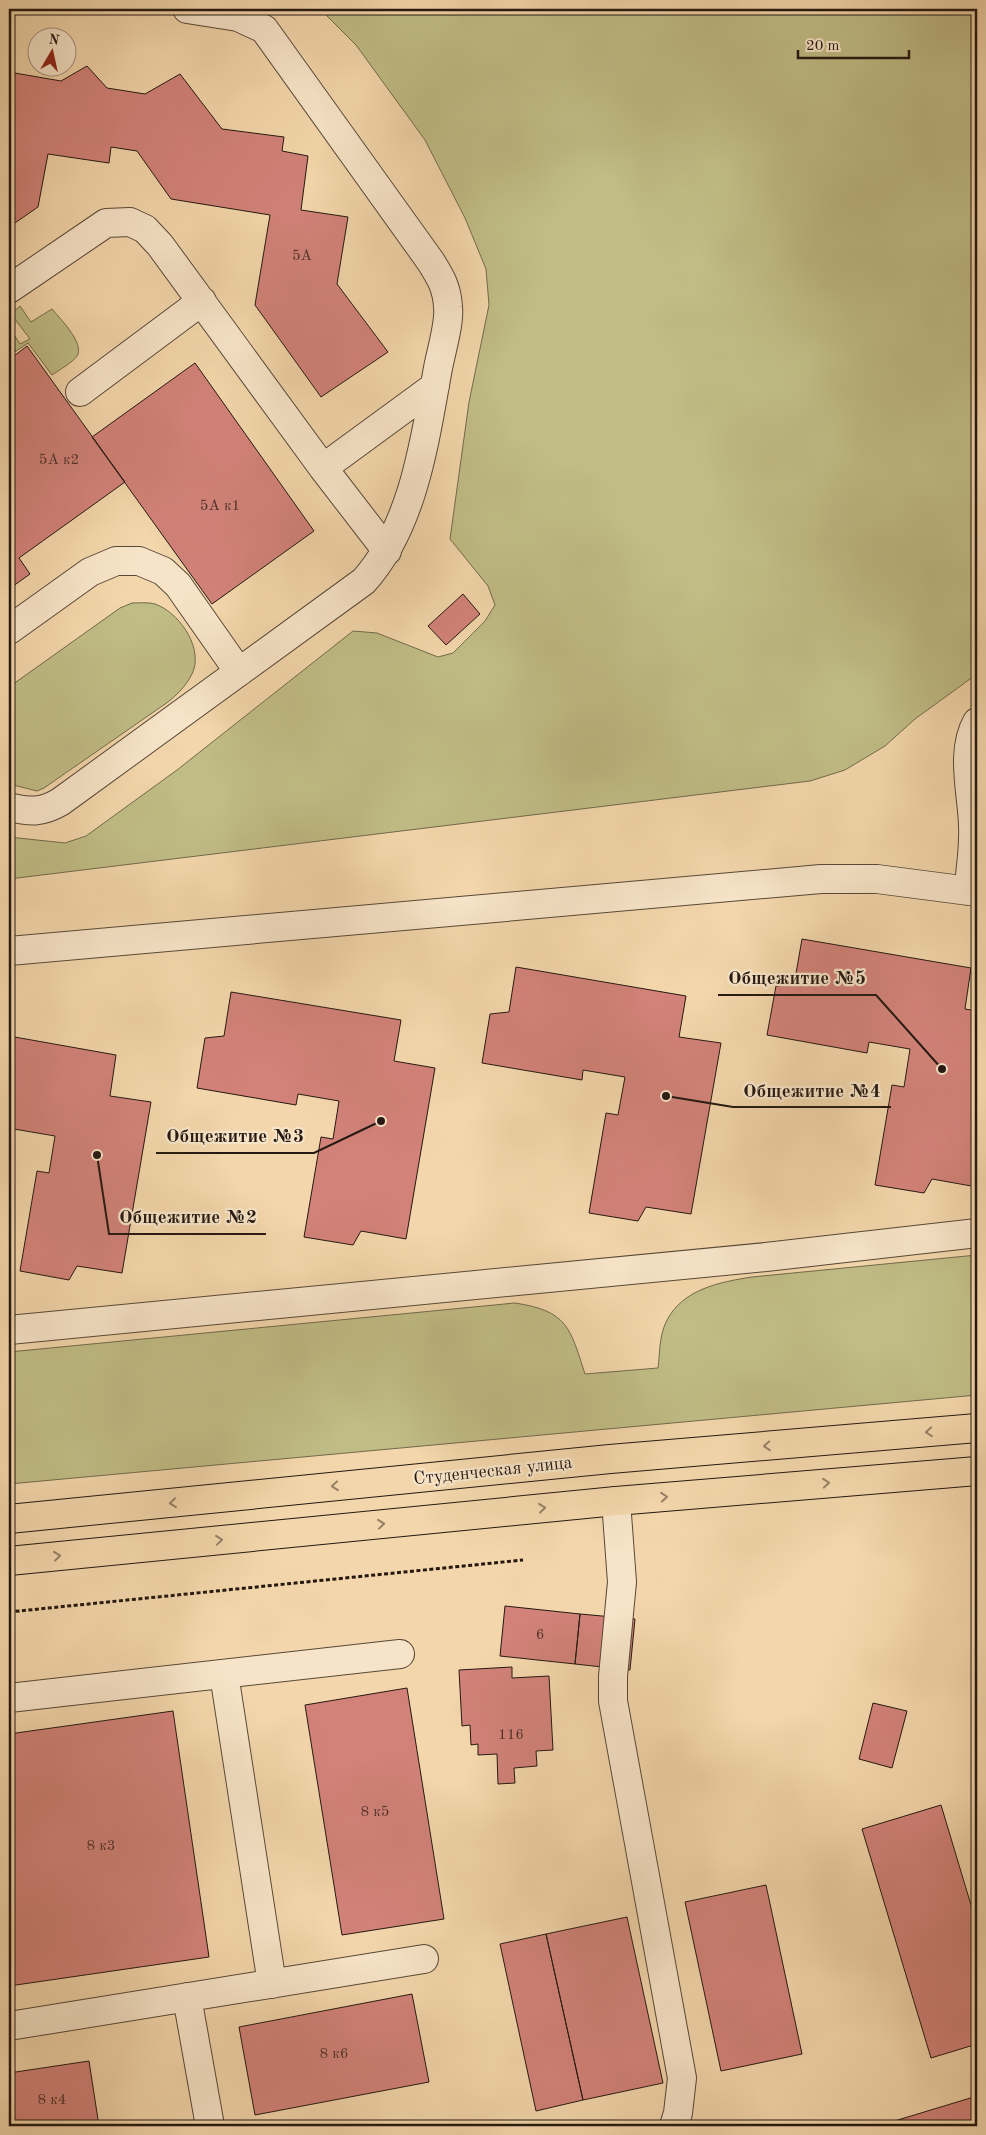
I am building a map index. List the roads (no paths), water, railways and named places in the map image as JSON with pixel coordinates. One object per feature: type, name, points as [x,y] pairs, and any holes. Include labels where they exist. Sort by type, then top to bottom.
[{"type":"main road","name":"Студенческая улица","points":[[9,1519],[610,1459],[977,1428]]},
{"type":"main road","points":[[610,1459],[616,1501]]},
{"type":"main road","points":[[9,1561],[616,1501],[977,1470]]},
{"type":"street","points":[[9,807],[32,811],[46,810],[60,802],[364,581],[378,566],[387,551],[413,486],[420,462],[449,310],[445,284],[432,262],[264,29],[238,16],[186,9]]},
{"type":"street","points":[[9,289],[106,223],[130,222],[145,229],[160,245],[387,551]]},
{"type":"street","points":[[80,392],[202,302]]},
{"type":"street","points":[[324,468],[435,386]]},
{"type":"street","points":[[9,630],[90,572],[116,561],[139,562],[163,571],[178,585],[240,672]]},
{"type":"street","points":[[9,951],[821,879],[877,879],[973,891],[973,826],[968,753],[971,733],[977,722]]},
{"type":"street","points":[[9,1330],[756,1258],[977,1233]]},
{"type":"street","points":[[616,1501],[622,1582],[613,1701],[682,2078],[678,2113],[674,2126]]},
{"type":"street","points":[[9,1698],[400,1654]]},
{"type":"street","points":[[224,1674],[272,1984]]},
{"type":"street","points":[[9,2026],[424,1959]]},
{"type":"street","points":[[187,1997],[210,2126]]},
{"type":"place","name":"Общежитие №5","points":[[942,1069]]},
{"type":"place","name":"Общежитие №4","points":[[666,1096]]},
{"type":"place","name":"Общежитие №3","points":[[381,1121]]},
{"type":"place","name":"Общежитие №2","points":[[97,1155]]}]
